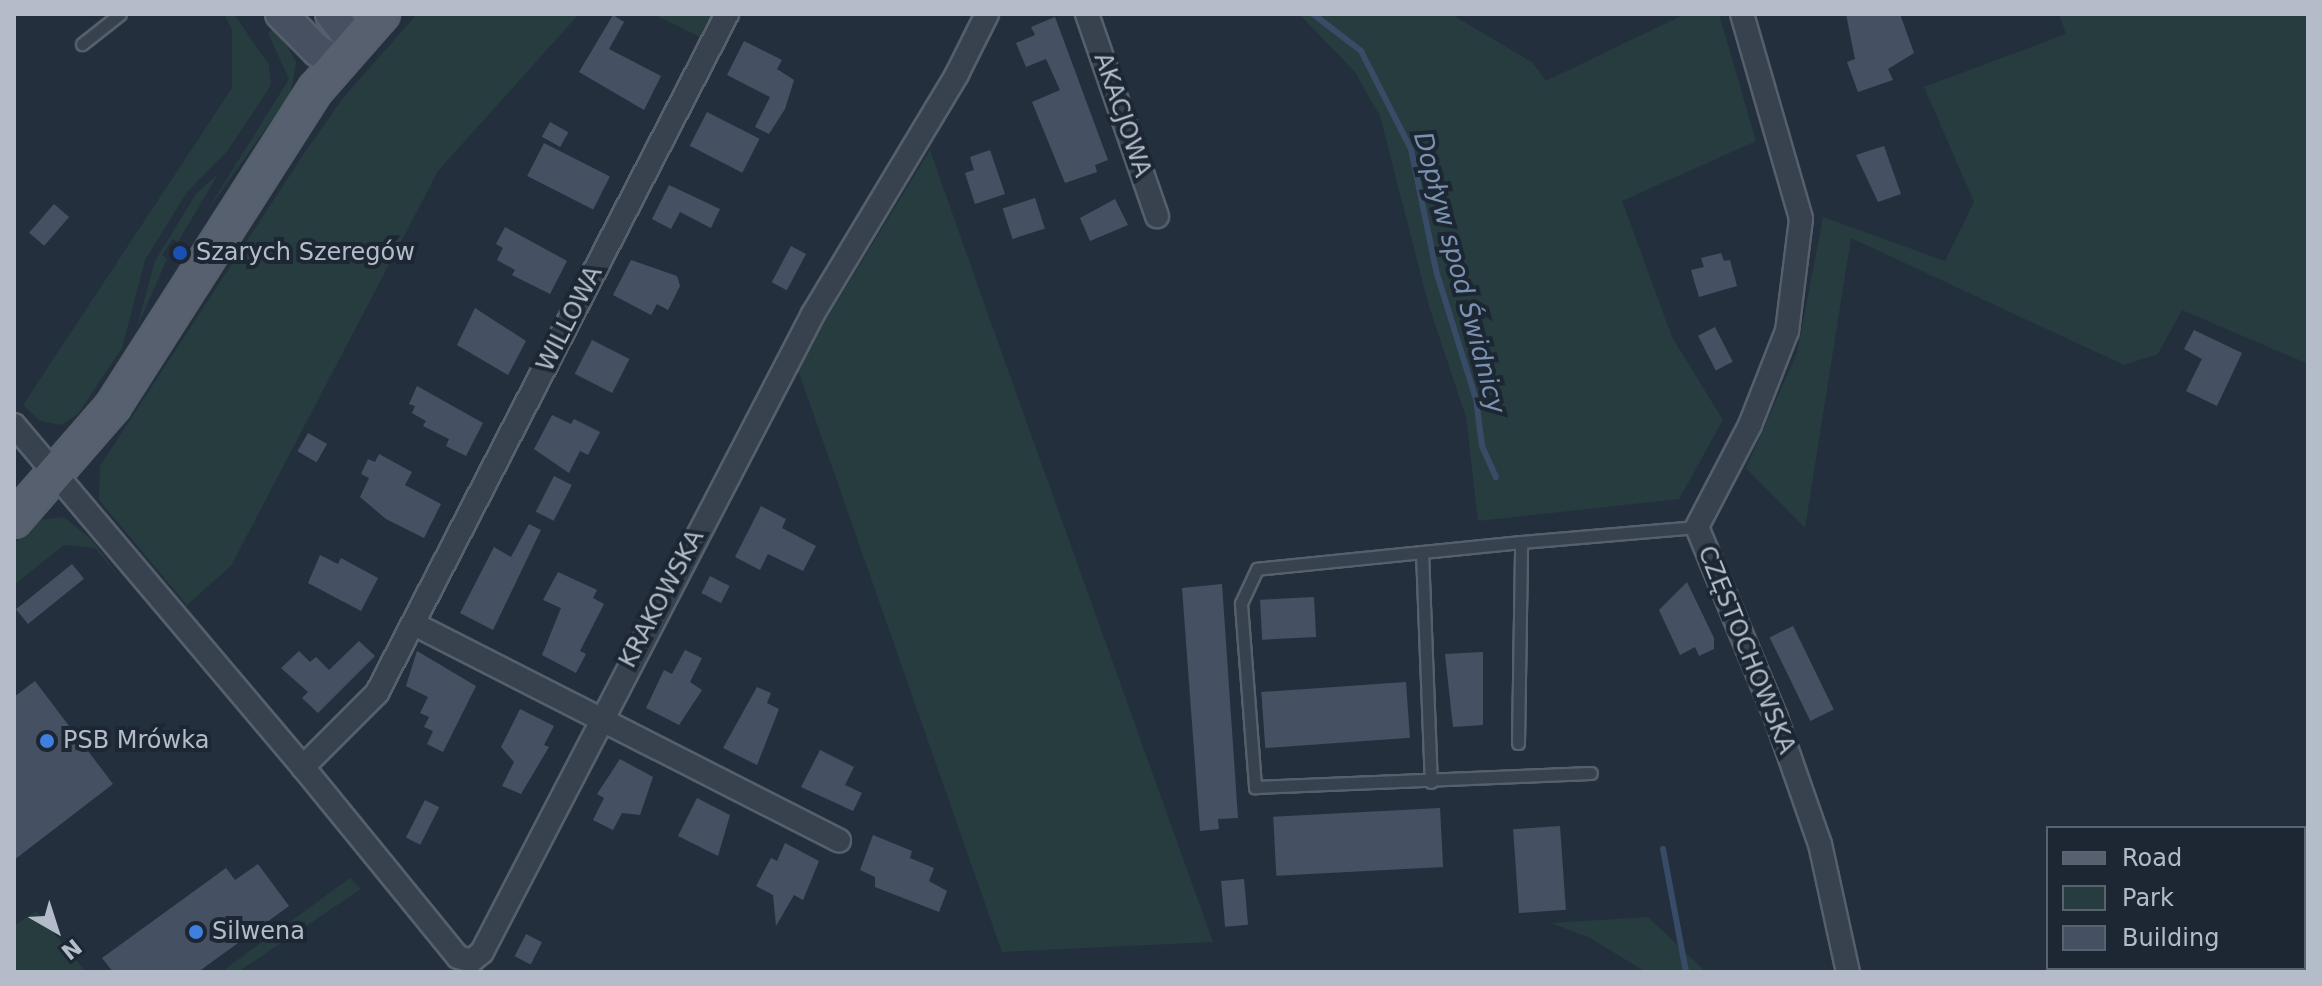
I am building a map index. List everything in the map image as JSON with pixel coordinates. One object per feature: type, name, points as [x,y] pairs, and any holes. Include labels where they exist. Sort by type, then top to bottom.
[{"type":"main road","points":[[281,14],[318,51],[346,52]]},
{"type":"main road","points":[[331,14],[346,52]]},
{"type":"main road","points":[[14,520],[56,476],[113,406],[248,191],[346,52],[382,14]]},
{"type":"street","name":"WILLOWA","points":[[303,767],[377,693],[727,14]]},
{"type":"street","name":"KRAKOWSKA","points":[[14,425],[303,767],[458,957],[471,961],[482,952],[599,718],[813,314],[957,74],[987,14]]},
{"type":"street","name":"AKACJOWA","points":[[1087,14],[1157,216]]},
{"type":"street","name":"CZĘSTOCHOWSKA","points":[[1742,14],[1801,219],[1787,331],[1750,425],[1697,527],[1776,718],[1820,844],[1848,972]]},
{"type":"street","points":[[414,624],[839,841]]},
{"type":"lane","points":[[82,44],[120,14]]},
{"type":"lane","points":[[1591,773],[1255,787],[1241,604],[1257,569],[1697,527]]},
{"type":"lane","points":[[1518,743],[1521,542]]},
{"type":"lane","points":[[1422,552],[1431,782]]},
{"type":"green space","points":[[224,14],[234,14],[269,65],[271,85],[228,150],[187,192],[145,260],[122,348],[78,414],[61,425],[40,421],[23,405],[232,88],[232,29]]},
{"type":"green space","points":[[417,14],[579,14],[438,171],[231,566],[187,605],[99,500],[100,466],[303,155],[343,98]]},
{"type":"green space","points":[[653,14],[712,14],[700,37]]},
{"type":"green space","points":[[1299,14],[1451,14],[1533,63],[1546,81],[1685,14],[1719,14],[1756,141],[1622,201],[1672,337],[1723,420],[1679,499],[1478,521],[1466,417],[1428,303],[1380,116],[1355,72]]},
{"type":"green space","points":[[2059,14],[2308,14],[2308,364],[2182,310],[2158,354],[2124,365],[1851,238],[1805,528],[1746,468],[1797,353],[1823,217],[1945,261],[1974,202],[1924,87],[2066,34]]},
{"type":"green space","points":[[276,25],[296,62],[291,93],[205,214],[289,79],[268,33]]},
{"type":"green space","points":[[930,150],[1213,942],[1002,952],[797,367]]},
{"type":"green space","points":[[218,174],[178,242],[173,239],[162,255],[167,259],[136,330],[155,261],[196,194]]},
{"type":"green space","points":[[64,517],[92,540],[120,578],[95,548],[64,545],[14,585],[14,543],[39,520]]},
{"type":"green space","points":[[350,878],[361,889],[238,972],[221,972]]},
{"type":"green space","points":[[36,911],[86,972],[14,972],[14,926]]},
{"type":"green space","points":[[1648,917],[1706,972],[1646,972],[1590,938],[1551,923]]},
{"type":"building","points":[[1846,14],[1900,14],[1914,53],[1888,69],[1893,80],[1858,92],[1847,62],[1855,59]]},
{"type":"building","points":[[613,15],[624,22],[609,49],[661,76],[644,110],[579,72]]},
{"type":"building","points":[[1055,17],[1108,160],[1095,165],[1097,172],[1065,183],[1032,102],[1060,90],[1046,59],[1026,67],[1016,43],[1035,35],[1031,27]]},
{"type":"building","points":[[744,41],[782,60],[777,69],[794,80],[785,109],[769,134],[755,127],[770,97],[727,75]]},
{"type":"building","points":[[707,112],[760,139],[742,173],[690,146]]},
{"type":"building","points":[[550,122],[568,132],[560,147],[542,137]]},
{"type":"building","points":[[544,143],[610,177],[593,210],[527,176]]},
{"type":"building","points":[[1884,146],[1901,194],[1878,202],[1856,155]]},
{"type":"building","points":[[990,150],[1005,194],[975,204],[965,173],[974,170],[970,157]]},
{"type":"building","points":[[669,185],[720,209],[711,228],[680,212],[671,229],[652,219]]},
{"type":"building","points":[[1035,198],[1045,228],[1013,239],[1003,209]]},
{"type":"building","points":[[1115,199],[1128,225],[1090,241],[1080,218]]},
{"type":"building","points":[[54,204],[69,217],[44,246],[29,233]]},
{"type":"building","points":[[505,227],[567,261],[550,294],[512,275],[515,270],[497,260],[503,248],[496,244]]},
{"type":"building","points":[[791,246],[806,254],[787,290],[772,282]]},
{"type":"building","points":[[1721,253],[1724,261],[1730,260],[1737,286],[1699,297],[1691,270],[1704,267],[1701,258]]},
{"type":"building","points":[[631,260],[677,276],[680,286],[668,310],[657,304],[651,315],[613,295]]},
{"type":"building","points":[[475,308],[526,341],[508,375],[457,345]]},
{"type":"building","points":[[1715,327],[1733,362],[1716,370],[1698,336]]},
{"type":"building","points":[[2194,330],[2242,353],[2217,406],[2186,391],[2202,359],[2184,349]]},
{"type":"building","points":[[592,340],[629,359],[612,393],[575,374]]},
{"type":"building","points":[[417,386],[483,423],[466,456],[446,446],[449,439],[423,426],[426,421],[412,413],[415,406],[409,404]]},
{"type":"building","points":[[552,415],[571,424],[574,419],[600,432],[588,455],[580,451],[569,473],[534,449]]},
{"type":"building","points":[[308,433],[327,444],[317,462],[298,451]]},
{"type":"building","points":[[379,454],[412,472],[405,485],[441,504],[424,538],[386,519],[360,497],[369,478],[361,474],[368,459],[375,462]]},
{"type":"building","points":[[554,476],[572,485],[554,521],[536,512]]},
{"type":"building","points":[[761,506],[786,519],[782,528],[816,546],[803,571],[768,554],[760,570],[735,557]]},
{"type":"building","points":[[529,524],[541,530],[493,630],[460,613],[494,547],[511,557]]},
{"type":"building","points":[[320,555],[338,564],[341,558],[378,578],[361,611],[308,583]]},
{"type":"building","points":[[72,564],[84,579],[28,624],[16,609]]},
{"type":"building","points":[[558,572],[597,590],[593,598],[604,604],[580,651],[586,654],[576,673],[542,655],[561,608],[543,600]]},
{"type":"building","points":[[710,576],[730,586],[721,603],[701,593]]},
{"type":"building","points":[[1687,582],[1714,638],[1714,649],[1699,656],[1695,647],[1680,655],[1659,610]]},
{"type":"building","points":[[1222,584],[1238,818],[1218,819],[1219,829],[1200,831],[1182,588]]},
{"type":"building","points":[[1314,597],[1316,637],[1262,640],[1260,600]]},
{"type":"building","points":[[1793,626],[1834,710],[1810,721],[1770,637]]},
{"type":"building","points":[[359,641],[375,656],[318,713],[302,698],[308,692],[281,668],[299,651],[310,662],[316,657],[329,670]]},
{"type":"building","points":[[685,650],[702,658],[690,682],[702,690],[679,725],[646,708],[664,670],[672,674]]},
{"type":"building","points":[[417,651],[476,686],[443,752],[427,744],[433,731],[424,727],[429,717],[420,713],[428,697],[406,686]]},
{"type":"building","points":[[1483,652],[1483,725],[1453,727],[1445,654]]},
{"type":"building","name":"PSB Mrówka","points":[[35,681],[113,784],[14,860],[14,697]]},
{"type":"building","points":[[1406,682],[1410,738],[1265,748],[1261,692]]},
{"type":"building","points":[[757,687],[771,693],[767,703],[779,709],[757,765],[723,748]]},
{"type":"building","points":[[520,709],[554,726],[544,745],[549,747],[521,794],[502,786],[514,762],[501,747]]},
{"type":"building","points":[[820,750],[854,767],[845,785],[862,793],[853,811],[801,787]]},
{"type":"building","points":[[620,759],[653,777],[640,815],[622,813],[613,830],[593,820],[604,798],[597,794]]},
{"type":"building","points":[[697,798],[730,815],[718,856],[678,836]]},
{"type":"building","points":[[425,800],[439,807],[420,845],[406,837]]},
{"type":"building","points":[[1440,808],[1443,867],[1276,876],[1273,817]]},
{"type":"building","points":[[1560,826],[1566,910],[1519,913],[1513,829]]},
{"type":"building","points":[[873,835],[912,851],[910,858],[934,868],[929,881],[947,891],[939,912],[875,887],[875,877],[860,870]]},
{"type":"building","points":[[785,843],[819,861],[803,900],[794,895],[776,926],[773,895],[756,886],[771,858],[777,861]]},
{"type":"building","name":"Silwena","points":[[258,864],[289,906],[198,972],[113,972],[102,958],[226,868],[235,880]]},
{"type":"building","points":[[1244,879],[1248,925],[1225,927],[1221,881]]},
{"type":"building","points":[[526,934],[542,942],[531,964],[515,956]]},
{"type":"waterway","name":"Dopływ spod Świdnicy","points":[[1313,14],[1361,51],[1411,149],[1437,274],[1476,399],[1482,446],[1496,477]]},
{"type":"waterway","name":"Dopływ spod Świdnicy","points":[[1663,849],[1686,972]]},
{"type":"place","name":"Szarych Szeregów","points":[[180,253]]},
{"type":"place","name":"PSB Mrówka","points":[[47,741]]},
{"type":"place","name":"Silwena","points":[[196,932]]}]
